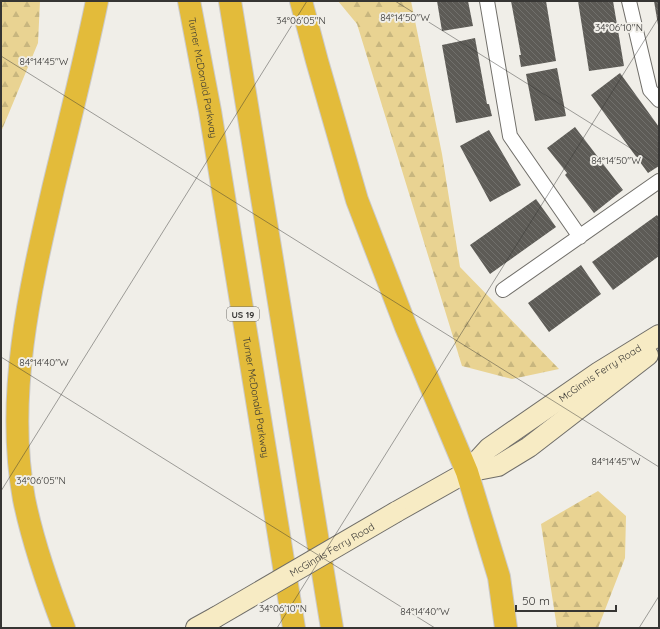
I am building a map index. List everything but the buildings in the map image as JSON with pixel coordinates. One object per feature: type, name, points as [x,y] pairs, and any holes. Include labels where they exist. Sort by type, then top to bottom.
[{"type":"highway","points":[[64,628],[44,575],[24,498],[19,447],[19,382],[23,341],[36,262],[82,75],[97,1]]},
{"type":"highway","name":"Turner McDonald Parkway","points":[[189,1],[210,111],[294,628]]},
{"type":"highway","points":[[230,1],[332,628]]},
{"type":"highway","points":[[302,1],[317,61],[357,200],[406,327],[467,472],[499,577],[506,628]]},
{"type":"main road","name":"McGinnis Ferry Road","points":[[196,628],[467,472],[489,448],[599,372],[659,335]]},
{"type":"main road","name":"McGinnis Ferry Road","points":[[467,472],[498,466],[530,447],[659,346]]},
{"type":"street","points":[[487,1],[510,136],[580,237]]},
{"type":"street","points":[[629,1],[650,90],[659,100]]},
{"type":"street","points":[[503,290],[659,181]]},
{"type":"green space","points":[[1,1],[40,1],[38,43],[1,132]]},
{"type":"green space","points":[[338,1],[411,1],[442,154],[460,267],[559,369],[512,379],[462,366],[357,24]]},
{"type":"green space","points":[[598,491],[626,516],[625,558],[598,628],[557,628],[541,524]]}]
